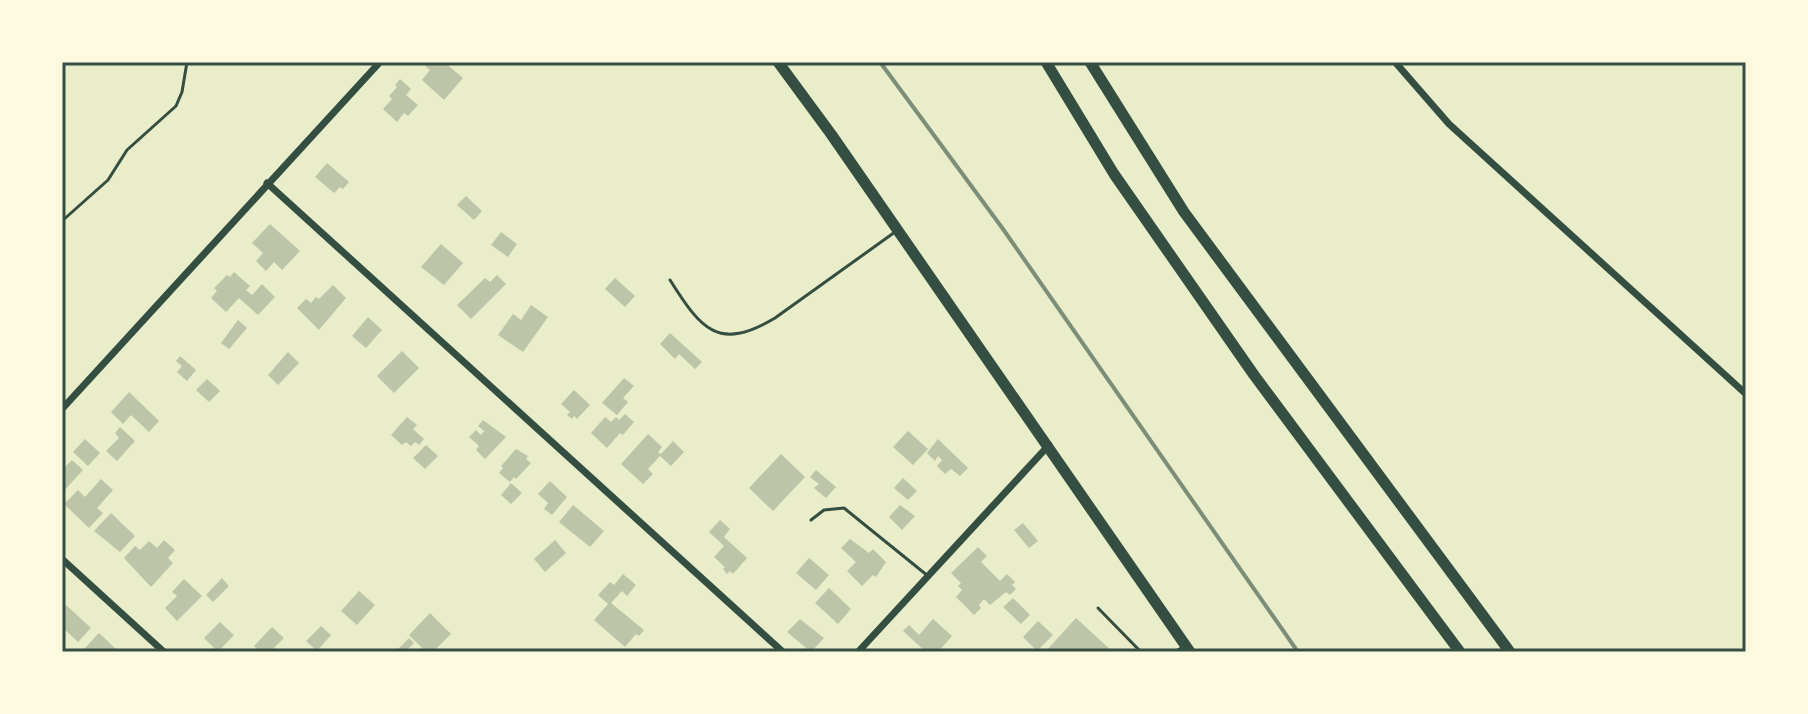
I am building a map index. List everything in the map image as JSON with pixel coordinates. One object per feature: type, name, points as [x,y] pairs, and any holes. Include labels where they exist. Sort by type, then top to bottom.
[{"type":"main road","points":[[778,62],[1049,445],[1188,649]]},
{"type":"main road","points":[[1046,62],[1114,174],[1254,375],[1460,652]]},
{"type":"main road","points":[[1090,62],[1184,212],[1510,652]]},
{"type":"street","points":[[62,409],[380,62]]},
{"type":"street","points":[[1395,62],[1449,124],[1746,394]]},
{"type":"street","points":[[267,183],[783,652]]},
{"type":"street","points":[[858,652],[1049,445]]},
{"type":"street","points":[[62,559],[164,652]]},
{"type":"lane","points":[[62,221],[108,180],[127,150],[176,106],[182,92],[187,62]]},
{"type":"lane","points":[[670,280],[692,316],[700,323],[724,334],[737,335],[756,330],[775,318],[898,230]]},
{"type":"lane","points":[[811,520],[824,510],[844,508],[928,576]]},
{"type":"lane","points":[[1098,608],[1141,652]]},
{"type":"lane","points":[[1174,652],[1188,649]]},
{"type":"building","points":[[428,62],[444,62],[463,78],[444,100],[422,80],[430,70],[425,66]]},
{"type":"building","points":[[400,79],[411,89],[406,95],[418,105],[408,116],[404,113],[397,122],[383,109],[392,99],[389,96]]},
{"type":"building","points":[[327,163],[349,182],[334,193],[315,177]]},
{"type":"building","points":[[466,196],[482,211],[474,220],[457,205]]},
{"type":"building","points":[[270,224],[300,251],[282,270],[274,262],[266,271],[256,261],[263,253],[252,243]]},
{"type":"building","points":[[501,232],[517,244],[508,257],[491,245]]},
{"type":"building","points":[[441,244],[463,263],[444,285],[421,267]]},
{"type":"building","points":[[234,272],[250,286],[246,290],[252,295],[262,284],[275,297],[258,315],[239,298],[226,312],[211,298],[217,291],[214,288]]},
{"type":"building","points":[[497,275],[506,284],[471,319],[457,305],[485,278],[490,282]]},
{"type":"building","points":[[615,278],[635,296],[625,307],[605,289]]},
{"type":"building","points":[[333,285],[346,298],[319,330],[297,308],[306,299],[311,303],[316,297],[319,299]]},
{"type":"building","points":[[531,305],[548,317],[523,352],[498,335],[513,314],[521,320]]},
{"type":"building","points":[[368,317],[382,330],[366,348],[352,336]]},
{"type":"building","points":[[238,320],[247,328],[229,349],[221,343]]},
{"type":"building","points":[[670,333],[702,362],[695,369],[679,354],[675,359],[660,344]]},
{"type":"building","points":[[402,351],[419,368],[394,393],[377,376]]},
{"type":"building","points":[[288,352],[299,363],[278,385],[268,375]]},
{"type":"building","points":[[180,356],[196,370],[187,381],[177,372],[182,366],[176,361]]},
{"type":"building","points":[[624,378],[634,386],[623,398],[628,402],[617,415],[602,403]]},
{"type":"building","points":[[207,379],[220,391],[209,402],[196,390]]},
{"type":"building","points":[[574,390],[590,405],[577,419],[567,415],[570,412],[561,404]]},
{"type":"building","points":[[129,392],[159,421],[149,432],[131,415],[123,424],[111,412]]},
{"type":"building","points":[[625,414],[634,422],[607,448],[591,433],[605,417],[611,422]]},
{"type":"building","points":[[407,417],[417,425],[413,429],[424,439],[419,445],[415,442],[411,446],[406,442],[402,445],[391,435]]},
{"type":"building","points":[[483,420],[506,437],[485,459],[476,450],[479,446],[469,437],[476,430],[481,435],[484,431],[478,426]]},
{"type":"building","points":[[120,427],[135,441],[117,461],[106,451],[119,438],[115,433]]},
{"type":"building","points":[[908,431],[928,449],[913,465],[893,447]]},
{"type":"building","points":[[648,434],[662,447],[658,452],[661,454],[673,441],[684,452],[671,466],[660,456],[648,469],[653,474],[643,484],[621,464]]},
{"type":"building","points":[[85,439],[100,453],[88,466],[73,452]]},
{"type":"building","points":[[938,439],[968,468],[960,476],[951,469],[945,474],[937,466],[942,460],[938,456],[935,461],[927,453]]},
{"type":"building","points":[[426,445],[438,456],[425,469],[413,458]]},
{"type":"building","points":[[516,449],[528,456],[526,459],[531,463],[510,482],[499,473],[503,468],[501,466]]},
{"type":"building","points":[[781,454],[805,477],[773,511],[749,488]]},
{"type":"building","points":[[72,460],[83,470],[62,493],[62,470]]},
{"type":"building","points":[[816,470],[836,487],[826,498],[814,488],[819,484],[810,477]]},
{"type":"building","points":[[903,478],[917,491],[908,500],[894,488]]},
{"type":"building","points":[[101,479],[113,490],[97,508],[103,513],[89,528],[64,504],[78,490],[85,497]]},
{"type":"building","points":[[550,481],[567,497],[552,515],[544,509],[548,503],[538,494]]},
{"type":"building","points":[[511,483],[522,493],[511,504],[501,495]]},
{"type":"building","points":[[573,505],[604,531],[590,547],[559,522]]},
{"type":"building","points":[[900,505],[915,516],[902,530],[889,517]]},
{"type":"building","points":[[111,513],[135,536],[120,552],[94,531]]},
{"type":"building","points":[[720,520],[730,529],[724,537],[747,558],[733,574],[730,571],[727,574],[723,569],[725,567],[714,557],[724,546],[709,532]]},
{"type":"building","points":[[1023,523],[1038,541],[1029,548],[1014,530]]},
{"type":"building","points":[[850,539],[869,553],[873,549],[886,562],[876,577],[873,575],[862,586],[847,571],[856,562],[841,548]]},
{"type":"building","points":[[164,540],[175,550],[168,558],[173,563],[151,587],[124,558],[135,546],[140,550],[149,541],[157,548]]},
{"type":"building","points":[[555,540],[566,553],[545,572],[534,559]]},
{"type":"building","points":[[978,547],[987,556],[981,562],[1000,581],[1007,574],[1015,582],[1012,585],[1016,589],[1010,595],[1006,592],[990,605],[984,599],[974,615],[956,597],[962,590],[958,586],[961,583],[951,573]]},
{"type":"building","points":[[809,558],[829,575],[816,590],[796,573]]},
{"type":"building","points":[[623,574],[636,585],[627,596],[622,591],[611,603],[644,630],[625,647],[594,620],[608,604],[598,595],[610,582],[614,585]]},
{"type":"building","points":[[222,578],[229,586],[213,602],[206,595]]},
{"type":"building","points":[[184,579],[202,596],[177,621],[165,608],[177,596],[172,592]]},
{"type":"building","points":[[829,588],[851,609],[838,624],[815,603]]},
{"type":"building","points":[[359,591],[375,605],[357,625],[341,611]]},
{"type":"building","points":[[1013,598],[1030,615],[1021,624],[1003,607]]},
{"type":"building","points":[[66,605],[91,628],[78,642],[62,627],[62,610]]},
{"type":"building","points":[[430,613],[451,634],[433,652],[426,652],[409,635]]},
{"type":"building","points":[[1076,618],[1113,652],[1045,652]]},
{"type":"building","points":[[800,619],[824,638],[811,652],[787,632]]},
{"type":"building","points":[[933,619],[952,636],[938,652],[926,652],[903,631],[909,625],[919,635]]},
{"type":"building","points":[[1038,621],[1053,635],[1037,651],[1023,637]]},
{"type":"building","points":[[220,622],[234,635],[218,652],[204,638]]},
{"type":"building","points":[[321,626],[331,635],[317,651],[306,641]]},
{"type":"building","points":[[272,627],[284,638],[270,652],[260,652],[254,646]]},
{"type":"building","points":[[99,633],[119,652],[88,652],[84,649]]},
{"type":"building","points":[[409,638],[414,643],[405,652],[395,652]]},
{"type":"railway","points":[[880,62],[1003,229],[1298,652]]}]
